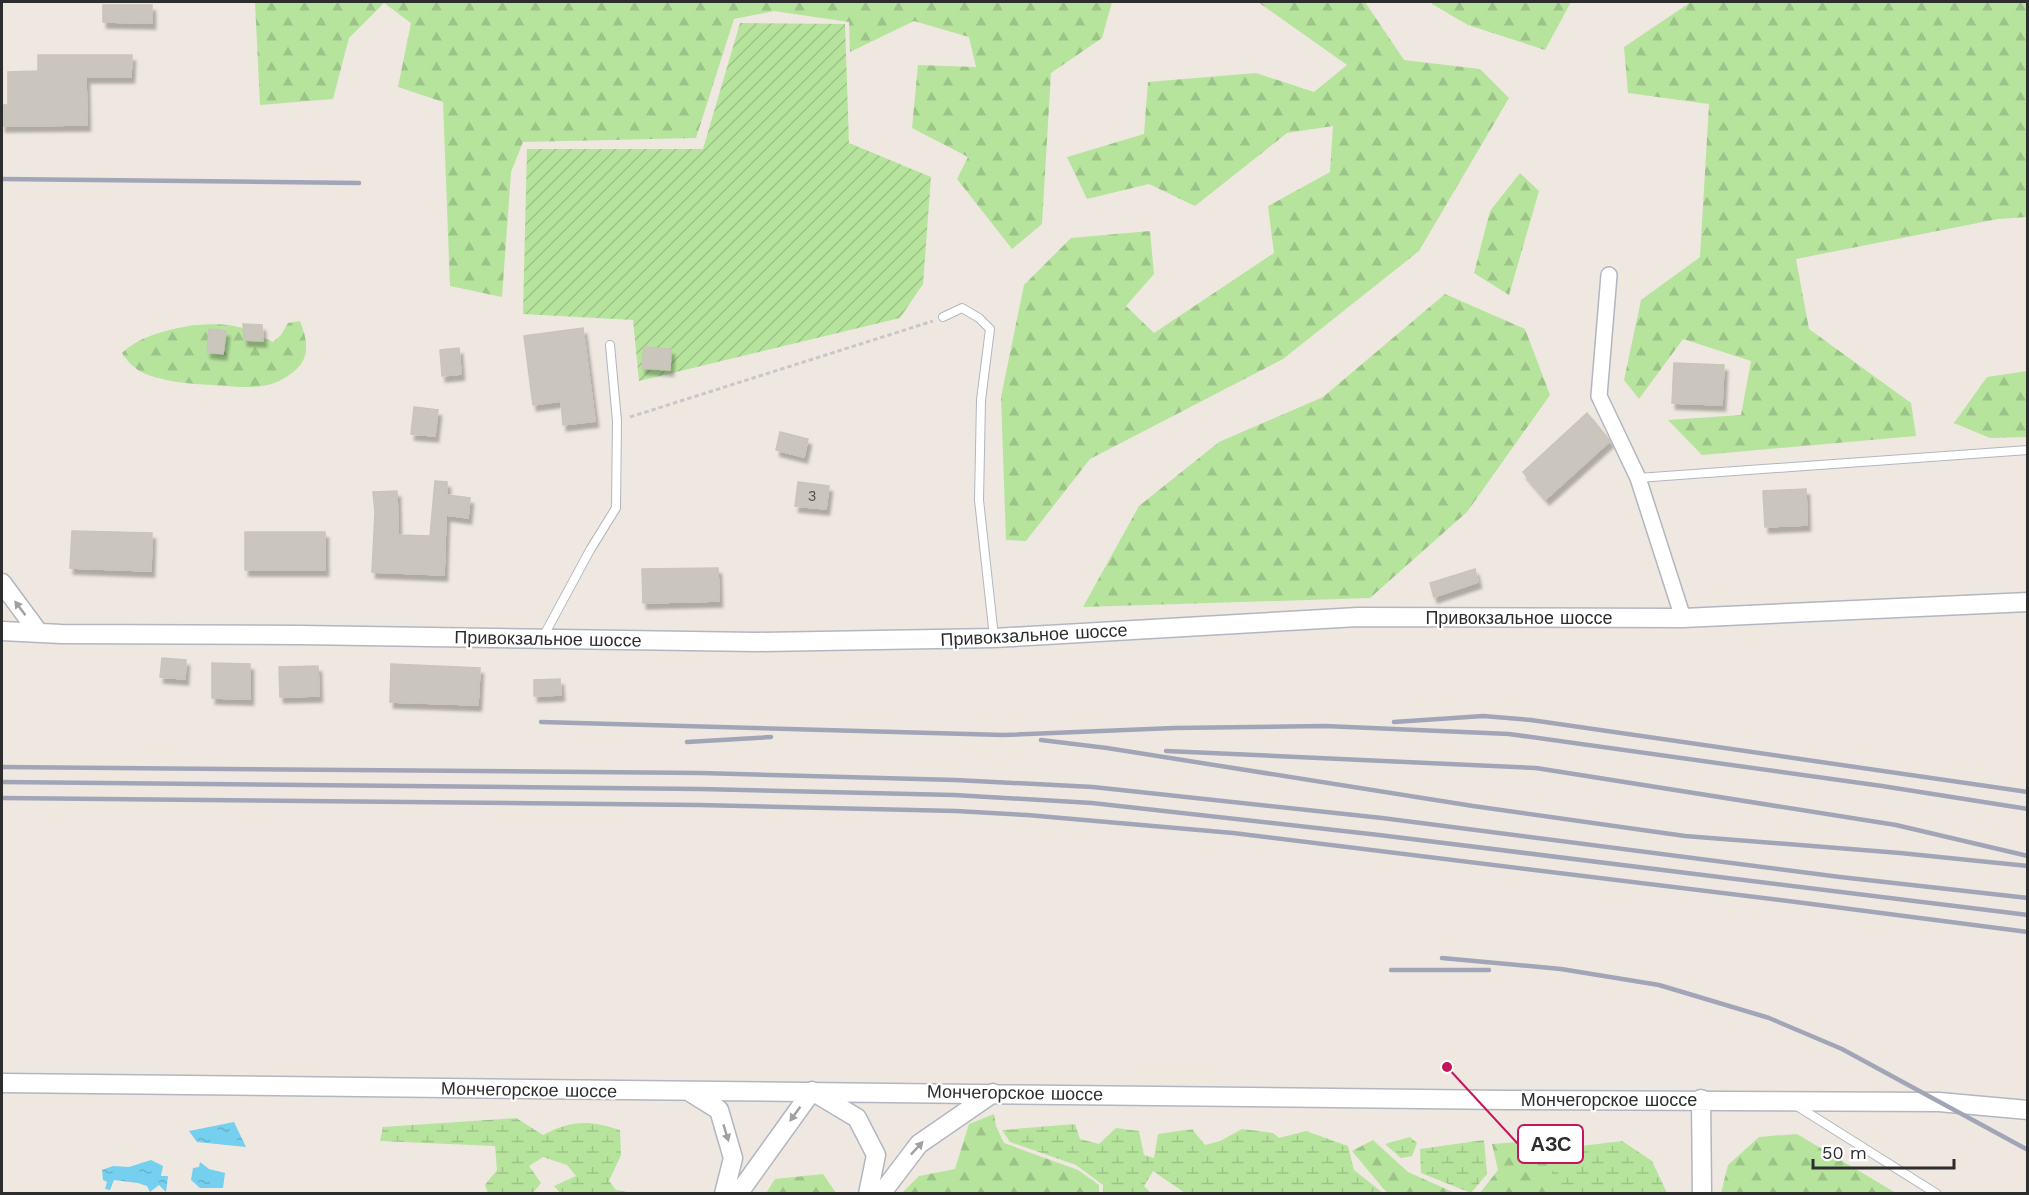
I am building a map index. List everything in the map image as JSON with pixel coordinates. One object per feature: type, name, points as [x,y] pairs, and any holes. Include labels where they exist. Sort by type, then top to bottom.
[{"type":"street","points":[[1609,275],[1599,396],[1638,478],[1683,618]]},
{"type":"street","points":[[2,583],[39,633]]},
{"type":"street","name":"Привокзальное шоссе","points":[[2,631],[756,642],[994,638],[1358,617],[1683,618],[2028,602]]},
{"type":"street","name":"Мончегорское шоссе","points":[[2,1083],[1507,1100],[1940,1101],[2028,1110]]},
{"type":"street","points":[[738,1194],[812,1091],[857,1118],[876,1155],[868,1194]]},
{"type":"street","points":[[690,1092],[719,1110],[734,1158],[723,1194]]},
{"type":"street","points":[[881,1194],[919,1144],[993,1093]]},
{"type":"street","points":[[1701,1099],[1702,1194]]},
{"type":"lane","points":[[943,317],[962,308],[979,318],[990,329],[981,400],[980,500],[994,638]]},
{"type":"lane","points":[[542,640],[590,550],[616,508],[617,421],[610,345]]},
{"type":"lane","points":[[1638,478],[2028,450]]},
{"type":"lane","points":[[1788,1100],[1937,1194]]},
{"type":"path","points":[[617,421],[943,317]]},
{"type":"green space","points":[[255,2],[1112,2],[1102,38],[1051,73],[1042,224],[1012,249],[957,179],[968,157],[912,128],[918,65],[976,67],[969,37],[914,21],[850,52],[849,22],[774,11],[734,19],[696,138],[523,142],[511,172],[502,297],[450,286],[443,102],[398,87],[411,23],[384,3],[349,38],[333,99],[260,105]]},
{"type":"green space","points":[[1258,2],[1365,2],[1404,60],[1480,69],[1509,98],[1419,251],[1283,359],[1090,459],[1026,541],[1006,540],[1001,397],[1024,285],[1071,238],[1150,231],[1154,274],[1126,306],[1154,333],[1274,253],[1268,206],[1330,172],[1333,126],[1287,133],[1195,206],[1149,184],[1087,199],[1067,157],[1144,134],[1148,82],[1256,73],[1314,92],[1347,65]]},
{"type":"green space","points":[[1432,2],[1571,2],[1545,50],[1468,25]]},
{"type":"green space","points":[[1691,2],[2027,2],[2027,217],[1998,219],[1796,259],[1809,329],[1911,403],[1916,436],[1702,455],[1668,420],[1741,415],[1751,361],[1683,339],[1639,399],[1624,380],[1641,300],[1700,257],[1709,104],[1628,93],[1624,47]]},
{"type":"green space","points":[[740,23],[845,24],[849,143],[931,177],[923,284],[900,318],[639,381],[633,320],[523,314],[527,149],[703,149]]},
{"type":"green space","points":[[1520,173],[1539,191],[1509,295],[1474,273],[1490,211]]},
{"type":"green space","points":[[1445,294],[1525,329],[1550,395],[1467,512],[1370,598],[1083,607],[1139,506],[1219,442],[1323,397]]},
{"type":"green space","points":[[300,321],[306,343],[302,362],[298,368],[283,379],[264,386],[234,387],[167,380],[141,372],[130,364],[122,353],[132,345],[159,333],[207,324],[239,327],[273,342],[281,335],[288,323]]},
{"type":"green space","points":[[2027,371],[2027,437],[1990,438],[1954,423],[1987,377]]},
{"type":"green space","points":[[994,1114],[996,1126],[1004,1143],[1078,1170],[1099,1185],[1099,1193],[902,1193],[919,1176],[955,1169],[969,1124]]},
{"type":"green space","points":[[516,1118],[543,1135],[563,1126],[581,1123],[599,1124],[620,1130],[621,1155],[609,1181],[616,1190],[634,1193],[560,1193],[554,1186],[576,1176],[567,1165],[543,1157],[529,1166],[541,1183],[533,1193],[488,1193],[485,1185],[497,1170],[495,1146],[380,1141],[383,1127]]},
{"type":"green space","points":[[1075,1124],[1080,1139],[1099,1144],[1116,1128],[1139,1131],[1144,1155],[1154,1158],[1158,1134],[1192,1129],[1205,1145],[1220,1141],[1242,1129],[1273,1133],[1279,1138],[1306,1131],[1348,1146],[1354,1170],[1383,1193],[1185,1193],[1153,1171],[1144,1186],[1151,1193],[1103,1193],[1103,1185],[1076,1165],[1010,1142],[1002,1130]]},
{"type":"green space","points":[[1797,1134],[1896,1193],[1721,1193],[1728,1165],[1759,1137]]},
{"type":"green space","points":[[1410,1137],[1417,1143],[1412,1156],[1401,1158],[1385,1144]]},
{"type":"green space","points":[[1566,1138],[1574,1192],[1603,1194],[1479,1194],[1498,1170],[1492,1144]]},
{"type":"green space","points":[[1373,1140],[1408,1172],[1455,1193],[1387,1193],[1352,1151]]},
{"type":"green space","points":[[1484,1140],[1487,1174],[1471,1193],[1421,1173],[1420,1149]]},
{"type":"green space","points":[[1622,1141],[1652,1161],[1667,1193],[1557,1193],[1548,1180],[1565,1148]]},
{"type":"green space","points":[[823,1174],[836,1193],[766,1193],[775,1179]]},
{"type":"water","points":[[234,1122],[246,1147],[197,1142],[189,1131]]},
{"type":"water","points":[[151,1160],[163,1166],[161,1176],[168,1176],[166,1192],[159,1185],[150,1192],[147,1186],[138,1183],[114,1180],[110,1190],[105,1189],[107,1182],[103,1180],[102,1170],[113,1166],[129,1167]]},
{"type":"water","points":[[200,1162],[209,1169],[225,1173],[223,1188],[200,1188],[191,1180],[193,1168],[199,1167]]},
{"type":"building","points":[[103,5],[152,5],[152,23],[103,22]]},
{"type":"building","points":[[38,55],[132,55],[131,77],[86,77],[87,125],[2,126],[2,105],[8,105],[8,72],[38,71]]},
{"type":"building","points":[[243,324],[262,325],[263,341],[244,340]]},
{"type":"building","points":[[583,328],[595,421],[563,425],[561,401],[533,405],[524,336]]},
{"type":"building","points":[[209,329],[226,331],[223,354],[207,352]]},
{"type":"building","points":[[644,347],[671,349],[670,370],[642,368]]},
{"type":"building","points":[[459,348],[461,374],[442,376],[440,350]]},
{"type":"building","points":[[1674,363],[1724,365],[1722,405],[1672,403]]},
{"type":"building","points":[[414,407],[438,410],[435,436],[411,434]]},
{"type":"building","points":[[1587,413],[1610,441],[1546,499],[1523,472]]},
{"type":"building","points":[[780,432],[808,439],[804,457],[776,450]]},
{"type":"building","points":[[435,481],[447,482],[447,495],[470,498],[468,518],[446,515],[444,575],[372,572],[375,512],[373,492],[397,491],[398,535],[430,536]]},
{"type":"building","points":[[798,482],[829,486],[826,509],[795,506]]},
{"type":"building","points":[[1806,489],[1807,525],[1765,527],[1763,491]]},
{"type":"building","points":[[72,531],[152,533],[151,571],[70,568]]},
{"type":"building","points":[[245,532],[325,532],[325,570],[245,570]]},
{"type":"building","points":[[718,568],[719,601],[643,603],[642,569]]},
{"type":"building","points":[[1475,569],[1478,582],[1434,597],[1430,583]]},
{"type":"building","points":[[162,658],[186,660],[185,679],[160,677]]},
{"type":"building","points":[[212,663],[250,664],[250,699],[212,698]]},
{"type":"building","points":[[391,664],[480,668],[478,705],[390,702]]},
{"type":"building","points":[[318,666],[319,696],[280,697],[279,667]]},
{"type":"building","points":[[560,679],[561,695],[534,696],[534,680]]},
{"type":"railway","points":[[2,179],[359,183]]},
{"type":"railway","points":[[1394,722],[1483,716],[1531,720],[2028,792]]},
{"type":"railway","points":[[541,722],[1003,735],[1174,728],[1325,726],[1509,734],[1882,786],[2028,809]]},
{"type":"railway","points":[[687,742],[771,737]]},
{"type":"railway","points":[[1041,740],[1107,748],[1473,806],[1685,836],[2028,866]]},
{"type":"railway","points":[[1166,751],[1536,768],[1896,825],[2028,856]]},
{"type":"railway","points":[[2,767],[701,773],[955,780],[1093,787],[1382,818],[1840,877],[2028,898]]},
{"type":"railway","points":[[2,782],[700,789],[954,795],[1092,803],[1379,835],[2028,915]]},
{"type":"railway","points":[[2,798],[699,805],[956,811],[1027,815],[1233,833],[2028,932]]},
{"type":"railway","points":[[1442,958],[1561,969],[1659,985],[1769,1018],[1842,1049],[2028,1150]]},
{"type":"railway","points":[[1391,970],[1489,970]]},
{"type":"place","name":"АЗС","points":[[1447,1067]]}]
